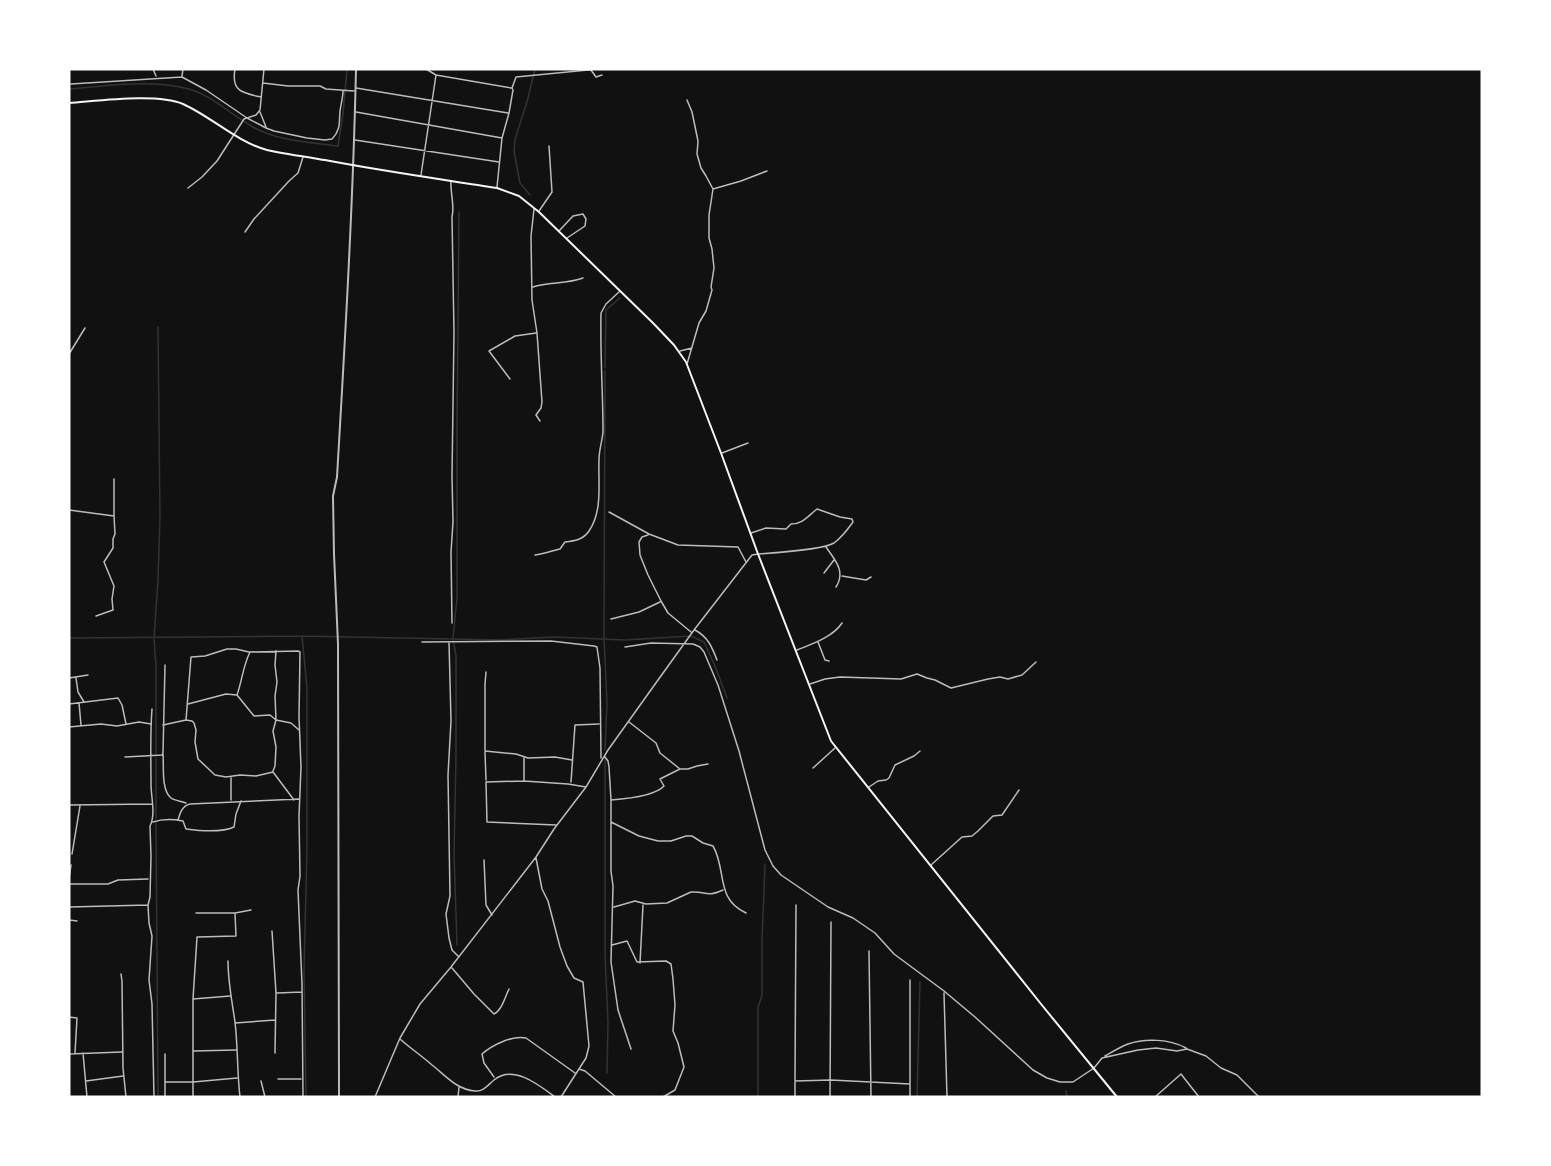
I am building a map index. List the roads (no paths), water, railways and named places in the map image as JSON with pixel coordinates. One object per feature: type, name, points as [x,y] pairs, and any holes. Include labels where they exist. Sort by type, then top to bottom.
[{"type":"main road","points":[[69,103],[116,99],[171,100],[194,109],[264,149],[497,188],[513,192],[539,212],[653,323],[679,351],[687,365],[831,741],[1117,1097]]},
{"type":"street","points":[[153,69],[157,78]]},
{"type":"street","points":[[182,77],[183,69]]},
{"type":"street","points":[[235,69],[233,82],[238,88],[249,95],[261,97]]},
{"type":"street","points":[[264,69],[259,111],[266,128]]},
{"type":"street","points":[[339,1097],[338,644],[333,496],[338,465],[354,165],[356,69]]},
{"type":"street","points":[[426,69],[436,75],[512,88]]},
{"type":"street","points":[[497,188],[502,138],[509,113],[512,88],[517,76],[588,69],[596,77],[602,75]]},
{"type":"street","points":[[421,176],[436,75]]},
{"type":"street","points":[[71,84],[182,77],[206,90],[246,118],[266,128],[325,140],[332,139],[336,135],[340,124],[344,91]]},
{"type":"street","points":[[262,83],[320,86],[344,91],[355,90],[509,113]]},
{"type":"street","points":[[687,100],[698,141],[697,154],[701,168],[713,189],[709,215],[709,238],[714,268],[706,311],[699,323],[687,365]]},
{"type":"street","points":[[188,188],[202,177],[217,160],[246,118],[256,115],[259,111]]},
{"type":"street","points":[[355,112],[502,138]]},
{"type":"street","points":[[354,140],[500,162]]},
{"type":"street","points":[[539,212],[552,192],[549,146]]},
{"type":"street","points":[[245,232],[254,219],[298,174],[303,156]]},
{"type":"street","points":[[713,189],[767,171]]},
{"type":"street","points":[[451,180],[450,190],[454,209],[452,217],[454,332],[452,623]]},
{"type":"street","points":[[534,208],[531,236],[532,287],[542,402],[536,415],[540,421]]},
{"type":"street","points":[[559,231],[573,216],[584,215],[585,226],[566,239]]},
{"type":"street","points":[[532,287],[583,278]]},
{"type":"street","points":[[535,555],[548,554],[560,549],[565,542],[583,537],[590,530],[594,521],[597,510],[603,432],[601,313],[606,304],[619,291]]},
{"type":"street","points":[[69,354],[85,328]]},
{"type":"street","points":[[510,379],[489,351],[516,336],[537,333]]},
{"type":"street","points":[[679,351],[692,348]]},
{"type":"street","points":[[721,453],[748,443]]},
{"type":"street","points":[[96,616],[113,610],[114,586],[104,562],[113,548],[115,534],[114,479]]},
{"type":"street","points":[[375,1097],[400,1038],[420,1004],[536,857],[684,643],[752,555],[799,551],[833,544],[853,522],[852,519],[817,509],[798,524],[790,524],[786,529],[766,528],[751,533]]},
{"type":"street","points":[[69,510],[114,516]]},
{"type":"street","points":[[609,512],[649,534],[678,545],[738,547],[747,562]]},
{"type":"street","points":[[649,534],[640,538],[639,548],[645,569],[661,601],[668,613],[693,631],[703,634],[717,660]]},
{"type":"street","points":[[826,546],[839,567],[841,576],[836,587]]},
{"type":"street","points":[[824,573],[835,560]]},
{"type":"street","points":[[841,576],[866,580],[871,577]]},
{"type":"street","points":[[611,619],[639,612],[661,601]]},
{"type":"street","points":[[796,651],[818,641],[837,629],[842,622]]},
{"type":"street","points":[[422,642],[551,641],[594,646],[599,652],[602,761]]},
{"type":"street","points":[[818,641],[825,660],[830,661]]},
{"type":"street","points":[[449,642],[450,901],[446,914],[450,945],[459,957]]},
{"type":"street","points":[[624,647],[651,643],[684,643],[700,647],[711,665],[739,751],[765,850],[773,866],[781,875],[828,907],[853,918],[875,933],[894,954],[975,1017],[1033,1070],[1060,1082],[1073,1082],[1094,1068],[1102,1058],[1129,1044],[1161,1041],[1178,1044],[1206,1056],[1221,1068],[1237,1075],[1259,1097]]},
{"type":"street","points":[[186,720],[191,657],[205,656],[227,649],[250,652],[300,652],[301,767],[298,890],[303,1097]]},
{"type":"street","points":[[273,772],[276,747],[273,731],[276,720],[276,651]]},
{"type":"street","points":[[237,695],[245,662],[250,652]]},
{"type":"street","points":[[810,684],[840,677],[901,679],[917,674],[951,688],[988,679],[1000,677],[1008,679],[1022,675],[1036,662]]},
{"type":"street","points":[[165,665],[163,774],[167,791],[172,798],[185,802],[187,805]]},
{"type":"street","points":[[486,672],[487,822],[557,825]]},
{"type":"street","points":[[69,678],[88,675]]},
{"type":"street","points":[[76,678],[78,692],[84,702]]},
{"type":"street","points":[[188,704],[226,694],[237,695],[254,716],[270,715],[276,720],[291,723],[300,730]]},
{"type":"street","points":[[69,704],[118,698],[122,705],[126,725]]},
{"type":"street","points":[[79,702],[81,726]]},
{"type":"street","points":[[152,710],[152,822],[150,826],[148,905],[152,936],[149,980],[152,1004],[154,1097]]},
{"type":"street","points":[[163,725],[186,720],[192,721],[196,727],[195,742],[198,759],[214,775],[256,776],[273,772]]},
{"type":"street","points":[[69,727],[101,724],[117,726],[139,722],[152,724]]},
{"type":"street","points":[[628,722],[656,743],[660,753],[680,769],[688,770],[708,764]]},
{"type":"street","points":[[571,784],[575,725],[600,724]]},
{"type":"street","points":[[813,768],[835,747]]},
{"type":"street","points":[[485,751],[532,759],[555,757],[572,760]]},
{"type":"street","points":[[868,788],[878,781],[889,778],[895,765],[920,751]]},
{"type":"street","points":[[125,757],[152,757],[163,753]]},
{"type":"street","points":[[605,756],[609,767],[611,800],[613,907],[611,961],[618,1010],[631,1049]]},
{"type":"street","points":[[524,757],[524,781]]},
{"type":"street","points":[[611,800],[658,792],[664,786],[660,779],[680,769]]},
{"type":"street","points":[[273,772],[294,800]]},
{"type":"street","points":[[231,777],[231,802]]},
{"type":"street","points":[[486,782],[524,781],[586,787]]},
{"type":"street","points":[[930,866],[962,837],[972,836],[993,816],[1002,815],[1019,790]]},
{"type":"street","points":[[178,820],[182,809],[187,805],[299,800]]},
{"type":"street","points":[[152,822],[160,819],[178,820],[183,821],[186,829],[231,829],[234,827],[241,801]]},
{"type":"street","points":[[69,805],[152,804]]},
{"type":"street","points":[[72,854],[80,805]]},
{"type":"street","points":[[610,822],[639,836],[658,841],[671,841],[692,836],[710,845],[715,849],[724,890],[732,904],[746,913]]},
{"type":"street","points":[[536,857],[542,889],[548,901],[560,947],[574,978],[582,982],[589,1046],[587,1057],[561,1097]]},
{"type":"street","points":[[484,860],[486,905],[492,915]]},
{"type":"street","points":[[69,879],[71,865]]},
{"type":"street","points":[[69,884],[108,884],[118,880],[150,879]]},
{"type":"street","points":[[613,907],[635,901],[643,904],[669,903],[695,891],[711,895],[724,890]]},
{"type":"street","points":[[640,963],[643,904]]},
{"type":"street","points":[[69,907],[148,905]]},
{"type":"street","points":[[795,1097],[796,905]]},
{"type":"street","points":[[196,913],[236,913],[251,910]]},
{"type":"street","points":[[193,1097],[193,999],[197,937],[236,936],[236,913]]},
{"type":"street","points":[[69,920],[77,921]]},
{"type":"street","points":[[830,1097],[831,922]]},
{"type":"street","points":[[272,931],[276,993],[275,1053]]},
{"type":"street","points":[[611,945],[627,941],[637,962],[640,963],[669,962],[674,979],[673,1031],[684,1067],[675,1090],[663,1097]]},
{"type":"street","points":[[869,951],[871,1097]]},
{"type":"street","points":[[228,961],[240,1097]]},
{"type":"street","points":[[451,967],[494,1014],[500,1010],[508,989]]},
{"type":"street","points":[[121,974],[126,1097]]},
{"type":"street","points":[[910,980],[910,1097]]},
{"type":"street","points":[[276,993],[302,992]]},
{"type":"street","points":[[944,992],[946,1097]]},
{"type":"street","points":[[193,999],[231,996]]},
{"type":"street","points":[[69,1017],[77,1018],[75,1054]]},
{"type":"street","points":[[235,1023],[276,1020]]},
{"type":"street","points":[[495,1079],[485,1065],[482,1054],[510,1039],[521,1037],[526,1038],[576,1074]]},
{"type":"street","points":[[400,1038],[444,1076],[471,1091],[479,1091],[495,1079],[510,1074],[535,1082],[555,1097]]},
{"type":"street","points":[[1102,1058],[1138,1050],[1156,1048],[1178,1051],[1187,1048]]},
{"type":"street","points":[[193,1051],[237,1050]]},
{"type":"street","points":[[69,1054],[123,1052]]},
{"type":"street","points":[[84,1053],[87,1097]]},
{"type":"street","points":[[165,1054],[165,1097]]},
{"type":"street","points":[[582,1065],[585,1071]]},
{"type":"street","points":[[579,1069],[585,1071],[616,1097]]},
{"type":"street","points":[[1155,1097],[1181,1074],[1199,1097]]},
{"type":"street","points":[[85,1082],[124,1076]]},
{"type":"street","points":[[165,1082],[238,1078]]},
{"type":"street","points":[[278,1079],[302,1079]]},
{"type":"street","points":[[795,1081],[831,1080],[910,1084]]},
{"type":"street","points":[[261,1081],[265,1097]]},
{"type":"street","points":[[459,1086],[459,1097]]},
{"type":"waterway","points":[[69,89],[144,84],[189,89],[206,96],[263,132],[294,140],[338,146],[347,69]]},
{"type":"waterway","points":[[530,195],[520,183],[514,151],[515,139],[535,69]]},
{"type":"waterway","points":[[457,945],[454,853],[456,656],[453,639],[457,598],[459,212]]},
{"type":"waterway","points":[[605,368],[606,310],[620,298]]},
{"type":"waterway","points":[[156,753],[154,638],[160,517],[158,327]]},
{"type":"waterway","points":[[605,371],[604,638],[607,703],[605,750]]},
{"type":"waterway","points":[[302,636],[307,688],[304,968],[306,1097]]},
{"type":"waterway","points":[[69,638],[302,636],[501,640],[554,637],[625,640],[691,636],[704,642],[727,698]]},
{"type":"waterway","points":[[605,756],[607,1073]]},
{"type":"waterway","points":[[156,758],[156,819]]},
{"type":"waterway","points":[[156,823],[158,1097]]},
{"type":"waterway","points":[[758,1097],[758,1007],[762,995],[765,865]]},
{"type":"waterway","points":[[917,1097],[920,982]]},
{"type":"waterway","points":[[1066,1091],[1067,1097]]}]
